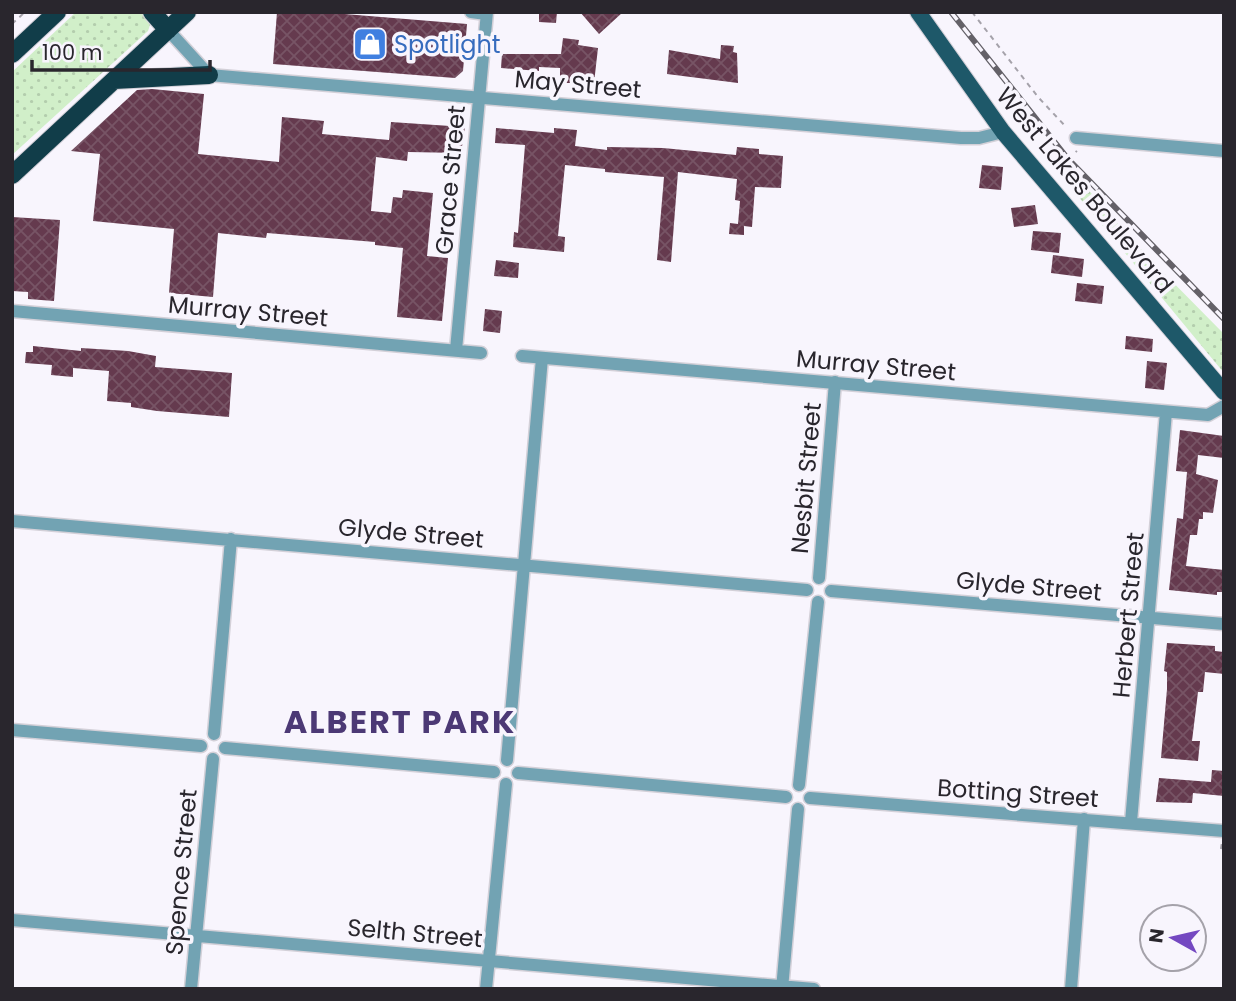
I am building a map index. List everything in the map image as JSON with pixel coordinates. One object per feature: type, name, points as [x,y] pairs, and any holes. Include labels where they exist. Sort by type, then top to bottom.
[{"type":"highway","points":[[12,54],[57,12]]},
{"type":"highway","points":[[152,12],[168,30]]},
{"type":"highway","points":[[12,175],[187,12]]},
{"type":"highway","points":[[114,80],[209,75]]},
{"type":"main road","name":"West Lakes Boulevard","points":[[919,12],[1003,132],[1224,392]]},
{"type":"street","points":[[471,12],[486,13]]},
{"type":"street","name":"Grace Street","points":[[456,351],[486,13]]},
{"type":"street","points":[[168,30],[209,75]]},
{"type":"street","name":"May Street","points":[[209,75],[961,138],[979,138],[1003,132]]},
{"type":"street","points":[[1076,138],[1224,151]]},
{"type":"street","name":"Murray Street","points":[[12,310],[481,353]]},
{"type":"street","name":"Murray Street","points":[[522,356],[1208,415],[1224,406]]},
{"type":"street","points":[[507,760],[542,358]]},
{"type":"street","name":"Nesbit Street","points":[[819,578],[835,382]]},
{"type":"street","name":"Herbert Street","points":[[1131,822],[1166,412]]},
{"type":"street","name":"Glyde Street","points":[[12,521],[524,563],[807,590]]},
{"type":"street","points":[[214,734],[231,539]]},
{"type":"street","points":[[819,578],[829,583],[831,591],[828,597],[818,602],[811,599],[807,590],[809,582],[819,578]]},
{"type":"street","name":"Glyde Street","points":[[831,591],[1224,624]]},
{"type":"street","points":[[799,785],[818,602]]},
{"type":"street","points":[[12,730],[201,746]]},
{"type":"street","points":[[214,734],[223,740],[225,748],[222,754],[213,758],[203,753],[201,746],[204,739],[214,734]]},
{"type":"street","points":[[225,748],[494,772]]},
{"type":"street","name":"Spence Street","points":[[191,989],[213,758]]},
{"type":"street","points":[[507,760],[517,767],[518,773],[512,783],[506,784],[496,778],[494,772],[501,761],[507,760]]},
{"type":"street","points":[[518,773],[786,797]]},
{"type":"street","points":[[486,989],[506,784]]},
{"type":"street","points":[[799,785],[808,791],[810,798],[804,808],[798,809],[788,803],[786,797],[789,790],[799,785]]},
{"type":"street","name":"Botting Street","points":[[810,798],[1224,831]]},
{"type":"street","points":[[782,988],[798,809]]},
{"type":"street","points":[[1071,989],[1084,819]]},
{"type":"street","name":"Selth Street","points":[[12,920],[814,989]]},
{"type":"path","points":[[12,23],[25,12]]},
{"type":"path","points":[[972,12],[1038,97],[1076,138],[1077,151],[1063,162],[1058,156],[1061,163],[1052,167]]},
{"type":"green space","points":[[76,12],[143,12],[150,25],[148,31],[12,155],[12,72]]},
{"type":"green space","points":[[1067,166],[1148,257],[1224,334],[1224,373],[1059,173]]},
{"type":"building","name":"Spotlight","points":[[277,12],[320,12],[467,24],[463,71],[455,78],[273,64]]},
{"type":"building","points":[[539,12],[557,12],[556,23],[539,22]]},
{"type":"building","points":[[580,12],[623,12],[599,34]]},
{"type":"building","points":[[563,38],[579,40],[578,45],[598,48],[594,83],[565,83],[566,77],[560,76],[560,68],[539,67],[539,71],[501,68],[502,54],[561,54]]},
{"type":"building","points":[[721,45],[734,46],[733,52],[737,53],[738,83],[667,74],[669,50],[720,59]]},
{"type":"building","points":[[137,90],[204,94],[198,154],[279,162],[282,117],[324,121],[322,134],[389,140],[391,122],[465,127],[461,153],[408,152],[407,161],[376,157],[371,211],[391,213],[393,197],[402,198],[403,190],[433,193],[427,256],[448,258],[442,321],[397,317],[403,248],[375,245],[375,242],[267,233],[266,238],[218,233],[213,297],[169,293],[174,229],[93,221],[100,154],[71,151]]},
{"type":"building","points":[[496,128],[554,133],[554,128],[577,130],[575,146],[607,150],[607,147],[663,148],[736,155],[737,147],[759,149],[759,154],[783,156],[781,188],[755,187],[752,227],[744,226],[744,235],[729,234],[730,223],[738,224],[740,201],[735,200],[737,179],[678,172],[671,262],[657,260],[664,177],[605,172],[605,169],[565,165],[558,236],[565,237],[564,252],[513,247],[514,232],[518,233],[525,145],[495,143]]},
{"type":"building","points":[[982,165],[1003,167],[1001,190],[979,188]]},
{"type":"building","points":[[1035,205],[1038,224],[1014,227],[1011,208]]},
{"type":"building","points":[[12,217],[60,220],[54,301],[28,299],[28,292],[12,291]]},
{"type":"building","points":[[1033,231],[1061,233],[1059,253],[1031,250]]},
{"type":"building","points":[[1053,255],[1084,259],[1082,277],[1051,273]]},
{"type":"building","points":[[496,260],[519,263],[518,278],[494,276]]},
{"type":"building","points":[[1077,283],[1104,286],[1102,304],[1075,301]]},
{"type":"building","points":[[485,309],[502,311],[500,333],[483,331]]},
{"type":"building","points":[[1126,336],[1153,339],[1152,352],[1125,349]]},
{"type":"building","points":[[33,346],[81,351],[81,348],[128,351],[156,356],[155,367],[232,373],[229,417],[157,411],[131,407],[131,403],[107,401],[109,371],[73,368],[73,377],[51,375],[52,365],[25,363],[26,352],[33,352]]},
{"type":"building","points":[[1147,361],[1167,363],[1164,390],[1145,388]]},
{"type":"building","points":[[1180,430],[1224,436],[1224,458],[1198,455],[1196,474],[1218,480],[1213,513],[1203,512],[1203,519],[1199,519],[1197,535],[1190,535],[1186,566],[1224,570],[1224,592],[1217,592],[1217,595],[1169,590],[1177,518],[1183,519],[1187,472],[1176,471]]},
{"type":"building","points":[[1167,643],[1215,646],[1215,651],[1224,652],[1224,674],[1205,672],[1203,692],[1198,692],[1192,741],[1200,741],[1198,761],[1161,758],[1167,689],[1167,672],[1164,671]]},
{"type":"building","points":[[1212,770],[1224,771],[1224,796],[1193,793],[1192,803],[1156,802],[1159,778],[1211,782]]},
{"type":"railway","points":[[951,12],[1068,159],[1224,319]]},
{"type":"place","name":"Spotlight","points":[[370,44]]},
{"type":"district","name":"ALBERT PARK","points":[[400,721]]}]
